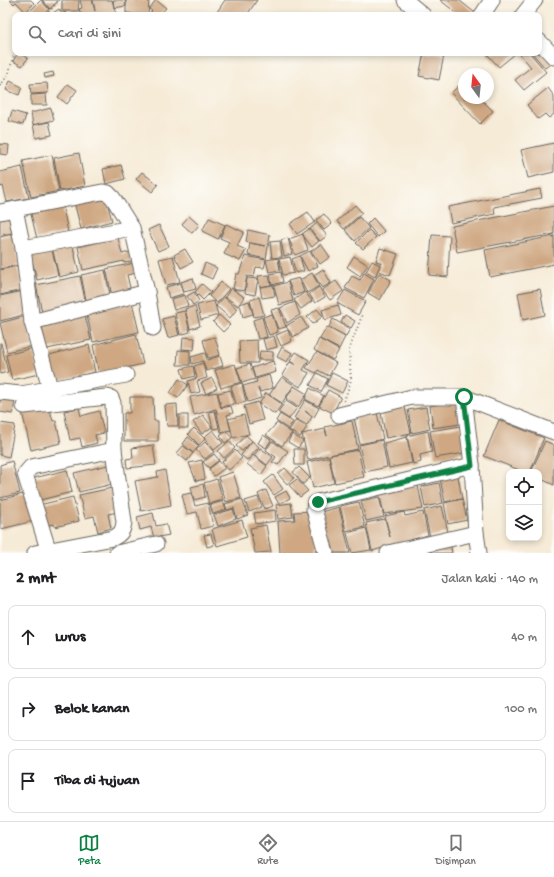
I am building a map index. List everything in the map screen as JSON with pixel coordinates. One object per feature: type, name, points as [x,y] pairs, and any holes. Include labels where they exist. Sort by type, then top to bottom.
[{"type":"street","points":[[405,0],[419,12]]},
{"type":"street","points":[[484,12],[492,0]]},
{"type":"street","points":[[525,12],[535,0]]},
{"type":"street","points":[[542,44],[554,57]]},
{"type":"street","points":[[0,212],[102,192],[108,193],[113,198],[132,228],[147,292],[153,328]]},
{"type":"street","points":[[15,209],[23,248],[32,322],[50,388]]},
{"type":"street","points":[[23,248],[132,228]]},
{"type":"street","points":[[32,322],[147,292]]},
{"type":"street","points":[[0,392],[21,394],[126,375]]},
{"type":"street","points":[[24,406],[107,397],[111,398],[113,403],[114,450],[124,529],[119,535],[113,538],[41,551],[25,474],[26,471],[31,467],[114,450]]},
{"type":"street","points":[[339,415],[412,397],[464,397],[554,432]]},
{"type":"street","points":[[464,397],[472,466],[476,533],[479,553]]},
{"type":"street","points":[[326,553],[314,504],[324,499],[472,466]]},
{"type":"street","points":[[388,553],[476,533]]},
{"type":"street","points":[[117,553],[156,544]]},
{"type":"path","points":[[49,12],[59,0]]},
{"type":"path","points":[[0,86],[8,74],[14,56]]},
{"type":"path","points":[[339,415],[350,380],[350,350],[363,313]]},
{"type":"building","points":[[10,0],[31,0],[34,3],[26,12],[16,2],[14,4]]},
{"type":"building","points":[[41,0],[49,9],[46,12],[30,11]]},
{"type":"building","points":[[42,0],[59,0],[50,9]]},
{"type":"building","points":[[62,0],[79,0],[78,11],[62,11]]},
{"type":"building","points":[[80,0],[92,0],[95,11],[93,0],[112,0],[115,12],[80,12],[79,9],[82,8]]},
{"type":"building","points":[[113,0],[125,0],[126,6],[114,8]]},
{"type":"building","points":[[126,0],[149,0],[148,12],[126,12]]},
{"type":"building","points":[[156,0],[166,8],[162,12],[151,12],[149,9]]},
{"type":"building","points":[[225,0],[257,0],[249,12],[217,12]]},
{"type":"building","points":[[440,0],[459,0],[474,12],[455,12]]},
{"type":"building","points":[[542,47],[554,61],[545,68],[535,56],[542,56]]},
{"type":"building","points":[[16,56],[24,56],[28,58],[22,66],[13,61]]},
{"type":"building","points":[[423,56],[444,56],[439,80],[419,76]]},
{"type":"building","points":[[489,56],[512,56],[499,67]]},
{"type":"building","points":[[522,56],[533,56],[546,72],[524,90],[515,80],[531,67]]},
{"type":"building","points":[[53,72],[54,76],[45,78],[44,74]]},
{"type":"building","points":[[10,81],[22,87],[19,95],[6,90]]},
{"type":"building","points":[[47,83],[48,93],[31,94],[30,84]]},
{"type":"building","points":[[68,84],[77,90],[67,104],[58,97]]},
{"type":"building","points":[[458,87],[458,100],[451,93]]},
{"type":"building","points":[[548,88],[554,96],[554,114],[549,118],[545,114],[538,119],[527,105]]},
{"type":"building","points":[[46,94],[47,105],[31,105],[31,95]]},
{"type":"building","points":[[461,104],[486,104],[493,111],[480,124]]},
{"type":"building","points":[[51,108],[54,120],[33,125],[31,113]]},
{"type":"building","points":[[12,111],[26,115],[23,125],[9,121]]},
{"type":"building","points":[[49,122],[52,135],[36,138],[33,125]]},
{"type":"building","points":[[554,143],[554,172],[528,178],[521,150]]},
{"type":"building","points":[[0,144],[9,145],[8,155],[0,154]]},
{"type":"building","points":[[79,153],[85,186],[60,191],[54,158]]},
{"type":"building","points":[[52,155],[59,191],[31,197],[23,161]]},
{"type":"building","points":[[121,165],[125,179],[106,184],[103,169]]},
{"type":"building","points":[[22,167],[29,198],[7,202],[3,186],[0,187],[0,172]]},
{"type":"building","points":[[142,172],[158,185],[152,192],[136,179]]},
{"type":"building","points":[[540,189],[542,198],[494,207],[495,214],[451,223],[448,207]]},
{"type":"building","points":[[105,194],[112,221],[81,229],[74,202]]},
{"type":"building","points":[[62,203],[68,232],[37,239],[30,210]]},
{"type":"building","points":[[355,205],[362,213],[344,229],[337,221]]},
{"type":"building","points":[[554,206],[554,234],[457,252],[452,226]]},
{"type":"building","points":[[308,212],[315,222],[297,234],[290,224]]},
{"type":"building","points":[[8,214],[12,233],[0,235],[0,216]]},
{"type":"building","points":[[324,214],[332,224],[324,230],[316,220]]},
{"type":"building","points":[[189,216],[199,225],[192,233],[182,224]]},
{"type":"building","points":[[359,217],[369,228],[355,241],[345,230]]},
{"type":"building","points":[[209,218],[225,225],[218,239],[202,231]]},
{"type":"building","points":[[373,218],[384,231],[378,237],[367,224]]},
{"type":"building","points":[[317,223],[327,236],[320,241],[310,229]]},
{"type":"building","points":[[226,224],[244,232],[237,246],[246,250],[240,261],[224,254],[229,242],[220,238]]},
{"type":"building","points":[[159,225],[169,246],[158,251],[148,230]]},
{"type":"building","points":[[309,229],[319,241],[312,247],[302,234]]},
{"type":"building","points":[[248,230],[270,235],[266,259],[248,255],[250,243],[265,246],[246,242]]},
{"type":"building","points":[[369,230],[376,237],[363,249],[356,243]]},
{"type":"building","points":[[12,234],[19,265],[0,269],[0,237]]},
{"type":"building","points":[[303,234],[308,250],[295,255],[289,239]]},
{"type":"building","points":[[432,235],[450,236],[448,277],[429,275]]},
{"type":"building","points":[[554,236],[554,264],[490,277],[485,250]]},
{"type":"building","points":[[118,238],[122,254],[137,250],[139,260],[124,263],[124,261],[83,270],[78,247]]},
{"type":"building","points":[[288,238],[292,254],[284,256],[281,240]]},
{"type":"building","points":[[280,241],[282,257],[272,258],[270,242]]},
{"type":"building","points":[[72,243],[79,272],[59,277],[52,247]]},
{"type":"building","points":[[321,244],[330,257],[320,264],[311,251]]},
{"type":"building","points":[[51,246],[58,275],[37,280],[30,251]]},
{"type":"building","points":[[380,248],[398,254],[390,275],[379,271],[382,263],[376,261]]},
{"type":"building","points":[[185,249],[193,262],[181,268],[174,255]]},
{"type":"building","points":[[310,251],[318,266],[308,271],[300,256]]},
{"type":"building","points":[[173,256],[180,282],[166,285],[159,259]]},
{"type":"building","points":[[245,256],[266,260],[264,268],[256,267],[254,277],[247,276],[244,291],[233,289],[236,274],[239,274]]},
{"type":"building","points":[[300,256],[304,271],[296,273],[292,259]]},
{"type":"building","points":[[354,256],[368,265],[360,276],[347,267]]},
{"type":"building","points":[[290,257],[294,273],[283,275],[279,259]]},
{"type":"building","points":[[278,258],[280,270],[269,272],[266,260]]},
{"type":"building","points":[[372,261],[380,265],[375,277],[366,272]]},
{"type":"building","points":[[139,262],[141,272],[127,275],[131,292],[112,296],[106,269]]},
{"type":"building","points":[[205,263],[217,268],[212,279],[201,274]]},
{"type":"building","points":[[17,266],[23,290],[0,295],[0,270]]},
{"type":"building","points":[[323,269],[331,283],[322,288],[314,275]]},
{"type":"building","points":[[105,270],[111,299],[87,305],[81,275]]},
{"type":"building","points":[[281,272],[283,282],[272,285],[270,274]]},
{"type":"building","points":[[312,273],[319,286],[307,293],[300,280]]},
{"type":"building","points":[[364,273],[374,279],[364,298],[345,288],[352,276],[360,280]]},
{"type":"building","points":[[379,273],[391,280],[380,300],[368,293]]},
{"type":"building","points":[[269,275],[271,285],[260,287],[258,276]]},
{"type":"building","points":[[80,276],[86,304],[42,312],[36,285]]},
{"type":"building","points":[[193,278],[196,289],[184,292],[181,282]]},
{"type":"building","points":[[247,278],[258,279],[255,295],[245,293]]},
{"type":"building","points":[[299,278],[304,292],[294,296],[288,281]]},
{"type":"building","points":[[336,281],[343,291],[330,300],[322,290]]},
{"type":"building","points":[[221,282],[229,289],[217,303],[209,296]]},
{"type":"building","points":[[288,282],[293,301],[279,305],[274,286]]},
{"type":"building","points":[[180,283],[183,294],[169,298],[166,287]]},
{"type":"building","points":[[202,284],[211,292],[203,300],[195,292]]},
{"type":"building","points":[[273,285],[275,296],[262,298],[260,287]]},
{"type":"building","points":[[319,287],[325,297],[315,303],[309,294]]},
{"type":"building","points":[[231,288],[244,297],[238,306],[225,297]]},
{"type":"building","points":[[540,289],[545,315],[523,320],[518,293]]},
{"type":"building","points":[[345,290],[366,301],[358,315],[337,303]]},
{"type":"building","points":[[23,291],[28,314],[0,321],[0,296]]},
{"type":"building","points":[[194,292],[199,301],[193,305],[187,296]]},
{"type":"building","points":[[305,292],[312,301],[301,309],[294,300]]},
{"type":"building","points":[[185,295],[188,306],[174,310],[171,299]]},
{"type":"building","points":[[224,297],[237,309],[230,318],[216,306]]},
{"type":"building","points":[[259,297],[264,315],[254,317],[250,300]]},
{"type":"building","points":[[214,301],[218,315],[201,320],[197,305]]},
{"type":"building","points":[[249,301],[253,314],[243,317],[240,304]]},
{"type":"building","points":[[132,302],[139,332],[93,342],[86,311]]},
{"type":"building","points":[[295,302],[300,315],[287,323],[280,308]]},
{"type":"building","points":[[338,305],[341,315],[325,320],[322,310]]},
{"type":"building","points":[[195,306],[200,326],[190,329],[185,309]]},
{"type":"building","points":[[279,308],[286,327],[278,329],[271,310]]},
{"type":"building","points":[[317,309],[323,316],[313,324],[307,317]]},
{"type":"building","points":[[185,311],[190,332],[180,335],[175,313]]},
{"type":"building","points":[[84,312],[91,340],[47,349],[41,324]]},
{"type":"building","points":[[272,314],[278,332],[269,335],[263,317]]},
{"type":"building","points":[[219,315],[230,325],[223,332],[213,322]]},
{"type":"building","points":[[345,315],[355,321],[351,328],[341,322]]},
{"type":"building","points":[[26,316],[33,346],[7,352],[0,323]]},
{"type":"building","points":[[174,316],[179,335],[168,338],[162,319]]},
{"type":"building","points":[[262,317],[267,337],[258,339],[253,320]]},
{"type":"building","points":[[301,317],[308,328],[293,337],[286,326]]},
{"type":"building","points":[[333,319],[350,329],[346,336],[329,327]]},
{"type":"building","points":[[327,327],[345,337],[339,349],[320,339]]},
{"type":"building","points":[[288,330],[292,341],[281,346],[276,335]]},
{"type":"building","points":[[136,334],[143,364],[99,374],[93,345]]},
{"type":"building","points":[[274,336],[277,347],[266,350],[263,339]]},
{"type":"building","points":[[183,337],[195,338],[194,350],[182,349]]},
{"type":"building","points":[[215,337],[220,355],[208,358],[203,340]]},
{"type":"building","points":[[319,339],[339,350],[333,360],[314,350]]},
{"type":"building","points":[[257,340],[258,363],[240,363],[239,341]]},
{"type":"building","points":[[0,343],[8,372],[0,374]]},
{"type":"building","points":[[89,345],[95,372],[55,381],[49,355]]},
{"type":"building","points":[[282,347],[292,353],[287,362],[277,357]]},
{"type":"building","points":[[33,348],[39,374],[12,380],[6,355]]},
{"type":"building","points":[[178,350],[190,351],[190,365],[177,365]]},
{"type":"building","points":[[260,351],[273,352],[273,360],[259,360]]},
{"type":"building","points":[[296,352],[309,360],[303,370],[309,373],[300,387],[282,375],[290,362],[296,365],[290,361]]},
{"type":"building","points":[[317,352],[336,363],[329,376],[318,370],[316,373],[306,368]]},
{"type":"building","points":[[205,353],[207,360],[220,356],[223,366],[206,371],[203,361],[192,364],[191,357]]},
{"type":"building","points":[[273,361],[276,372],[255,378],[252,368]]},
{"type":"building","points":[[203,363],[207,378],[197,381],[200,392],[191,394],[188,381],[197,378],[194,366]]},
{"type":"building","points":[[235,364],[241,382],[221,388],[215,370]]},
{"type":"building","points":[[250,364],[255,379],[242,383],[237,368]]},
{"type":"building","points":[[193,366],[195,376],[184,379],[181,369]]},
{"type":"building","points":[[317,373],[328,379],[321,392],[310,385]]},
{"type":"building","points":[[332,373],[348,381],[342,393],[326,385]]},
{"type":"building","points":[[269,375],[273,388],[260,392],[258,388],[261,398],[248,402],[243,386],[257,382],[256,379]]},
{"type":"building","points":[[282,377],[294,385],[282,403],[269,395]]},
{"type":"building","points":[[212,378],[217,388],[206,394],[201,383]]},
{"type":"building","points":[[179,379],[188,385],[178,398],[170,393]]},
{"type":"building","points":[[242,383],[246,402],[236,404],[231,386]]},
{"type":"building","points":[[294,386],[307,394],[298,407],[286,399]]},
{"type":"building","points":[[310,388],[324,396],[318,406],[305,399]]},
{"type":"building","points":[[231,390],[234,404],[221,407],[218,393]]},
{"type":"building","points":[[328,390],[341,397],[333,413],[319,406]]},
{"type":"building","points":[[217,392],[221,408],[231,406],[233,413],[227,415],[231,430],[221,432],[216,409],[194,415],[190,397]]},
{"type":"building","points":[[266,393],[282,404],[275,414],[259,404]]},
{"type":"building","points":[[0,396],[15,399],[13,414],[0,412]]},
{"type":"building","points":[[130,397],[153,397],[154,421],[158,421],[158,441],[124,441],[124,413],[130,413]]},
{"type":"building","points":[[305,400],[319,408],[314,417],[305,411],[312,417],[307,425],[294,418]]},
{"type":"building","points":[[286,401],[297,408],[289,419],[278,412]]},
{"type":"building","points":[[258,402],[263,420],[249,424],[244,406]]},
{"type":"building","points":[[457,402],[460,424],[433,428],[430,406]]},
{"type":"building","points":[[404,403],[411,433],[386,438],[380,408]]},
{"type":"building","points":[[177,404],[178,426],[167,426],[165,405]]},
{"type":"building","points":[[49,406],[53,421],[56,421],[61,443],[31,450],[22,412]]},
{"type":"building","points":[[426,407],[430,429],[412,433],[408,410]]},
{"type":"building","points":[[79,408],[81,416],[99,411],[104,433],[95,435],[97,443],[82,447],[80,438],[70,440],[64,411]]},
{"type":"building","points":[[215,411],[219,428],[213,429],[209,412]]},
{"type":"building","points":[[377,413],[383,439],[360,444],[354,418]]},
{"type":"building","points":[[280,414],[293,422],[288,429],[276,421]]},
{"type":"building","points":[[179,415],[188,415],[188,428],[179,428]]},
{"type":"building","points":[[203,415],[212,427],[202,434],[193,422]]},
{"type":"building","points":[[244,415],[249,434],[233,438],[228,419]]},
{"type":"building","points":[[296,420],[307,427],[300,437],[289,430]]},
{"type":"building","points":[[499,420],[544,438],[531,469],[516,469],[484,456]]},
{"type":"building","points":[[352,421],[358,449],[330,455],[358,450],[364,477],[335,483],[329,455],[308,460],[302,434],[325,429],[327,436],[325,427]]},
{"type":"building","points":[[0,423],[15,425],[9,457],[0,455]]},
{"type":"building","points":[[277,423],[292,433],[282,446],[266,435]]},
{"type":"building","points":[[461,426],[465,453],[435,458],[430,431]]},
{"type":"building","points":[[194,428],[205,439],[199,445],[188,434]]},
{"type":"building","points":[[213,430],[223,443],[214,450],[204,437]]},
{"type":"building","points":[[226,431],[232,438],[225,443],[220,436]]},
{"type":"building","points":[[428,431],[432,452],[420,455],[421,462],[413,464],[407,436]]},
{"type":"building","points":[[292,434],[303,441],[298,448],[288,442]]},
{"type":"building","points":[[246,435],[252,441],[242,451],[236,446]]},
{"type":"building","points":[[263,435],[271,440],[266,448],[258,443]]},
{"type":"building","points":[[188,437],[199,446],[193,453],[183,444]]},
{"type":"building","points":[[407,437],[412,463],[389,468],[384,443]]},
{"type":"building","points":[[382,440],[387,467],[365,472],[359,445]]},
{"type":"building","points":[[229,441],[235,448],[224,458],[218,451]]},
{"type":"building","points":[[252,441],[259,447],[247,460],[241,455]]},
{"type":"building","points":[[272,441],[288,451],[278,465],[272,462],[276,457],[266,450]]},
{"type":"building","points":[[545,441],[554,445],[554,485],[542,479],[542,469],[532,469]]},
{"type":"building","points":[[205,442],[214,452],[205,459],[196,450]]},
{"type":"building","points":[[153,445],[156,465],[127,468],[126,459],[133,458],[132,448]]},
{"type":"building","points":[[183,446],[193,453],[187,461],[177,453]]},
{"type":"building","points":[[260,448],[273,457],[267,465],[254,455]]},
{"type":"building","points":[[294,449],[304,449],[304,465],[295,465]]},
{"type":"building","points":[[235,450],[242,458],[229,470],[222,462]]},
{"type":"building","points":[[214,454],[219,460],[209,468],[203,462]]},
{"type":"building","points":[[253,455],[267,466],[261,475],[247,464]]},
{"type":"building","points":[[329,457],[334,483],[313,488],[307,462]]},
{"type":"building","points":[[202,460],[205,479],[196,481],[189,463]]},
{"type":"building","points":[[12,461],[20,493],[0,498],[0,465]]},
{"type":"building","points":[[219,461],[225,468],[214,476],[209,469]]},
{"type":"building","points":[[108,465],[113,484],[79,492],[74,473]]},
{"type":"building","points":[[299,467],[310,478],[303,484],[293,472]]},
{"type":"building","points":[[285,468],[294,478],[287,484],[278,474]]},
{"type":"building","points":[[67,470],[72,492],[40,500],[34,478]]},
{"type":"building","points":[[165,470],[171,505],[141,511],[135,481],[158,477],[157,472]]},
{"type":"building","points":[[233,472],[241,498],[226,502],[218,477]]},
{"type":"building","points":[[273,475],[283,489],[274,495],[264,482]]},
{"type":"building","points":[[458,476],[462,499],[445,502],[440,479]]},
{"type":"building","points":[[217,479],[223,500],[209,504],[204,483]]},
{"type":"building","points":[[297,479],[308,491],[300,497],[289,485]]},
{"type":"building","points":[[439,483],[443,503],[425,507],[421,487]]},
{"type":"building","points":[[203,484],[205,497],[194,500],[191,487]]},
{"type":"building","points":[[418,486],[423,509],[384,514],[379,492]]},
{"type":"building","points":[[112,488],[118,512],[108,514],[111,528],[98,532],[94,516],[85,518],[79,495]]},
{"type":"building","points":[[266,490],[273,506],[265,509],[258,494]]},
{"type":"building","points":[[286,491],[290,498],[279,504],[275,497]]},
{"type":"building","points":[[27,493],[34,521],[1,529],[0,500]]},
{"type":"building","points":[[191,493],[195,506],[208,503],[213,526],[201,529],[197,512],[187,514],[182,495]]},
{"type":"building","points":[[73,497],[79,521],[55,527],[54,524],[44,526],[39,505]]},
{"type":"building","points":[[258,497],[262,507],[249,512],[245,501]]},
{"type":"building","points":[[379,497],[384,517],[366,521],[361,501]]},
{"type":"building","points":[[242,499],[248,515],[237,519],[234,508],[227,510],[225,504]]},
{"type":"building","points":[[462,499],[467,520],[448,524],[444,503]]},
{"type":"building","points":[[223,501],[226,510],[213,514],[210,505]]},
{"type":"building","points":[[359,502],[365,527],[346,531],[340,506]]},
{"type":"building","points":[[291,503],[293,517],[278,519],[276,505]]},
{"type":"building","points":[[442,506],[448,532],[430,537],[424,510]]},
{"type":"building","points":[[339,507],[350,553],[330,553],[321,512]]},
{"type":"building","points":[[233,509],[236,519],[218,526],[214,515]]},
{"type":"building","points":[[275,510],[276,521],[256,524],[254,513]]},
{"type":"building","points":[[313,511],[316,553],[280,553],[278,521],[295,520],[294,512]]},
{"type":"building","points":[[404,512],[405,516],[423,512],[428,535],[372,551],[366,523],[385,519],[390,537],[385,516]]},
{"type":"building","points":[[153,513],[156,526],[166,524],[169,535],[154,538],[151,527],[140,530],[137,517]]},
{"type":"building","points":[[242,520],[247,537],[217,546],[212,529]]},
{"type":"building","points":[[266,525],[271,552],[255,553],[250,528]]},
{"type":"building","points":[[366,528],[371,550],[352,553],[347,533]]},
{"type":"building","points":[[211,534],[214,545],[207,547],[204,535]]},
{"type":"building","points":[[450,543],[452,553],[431,553],[430,547]]},
{"type":"route","points":[[318,502],[324,499],[472,466],[464,397]]}]
